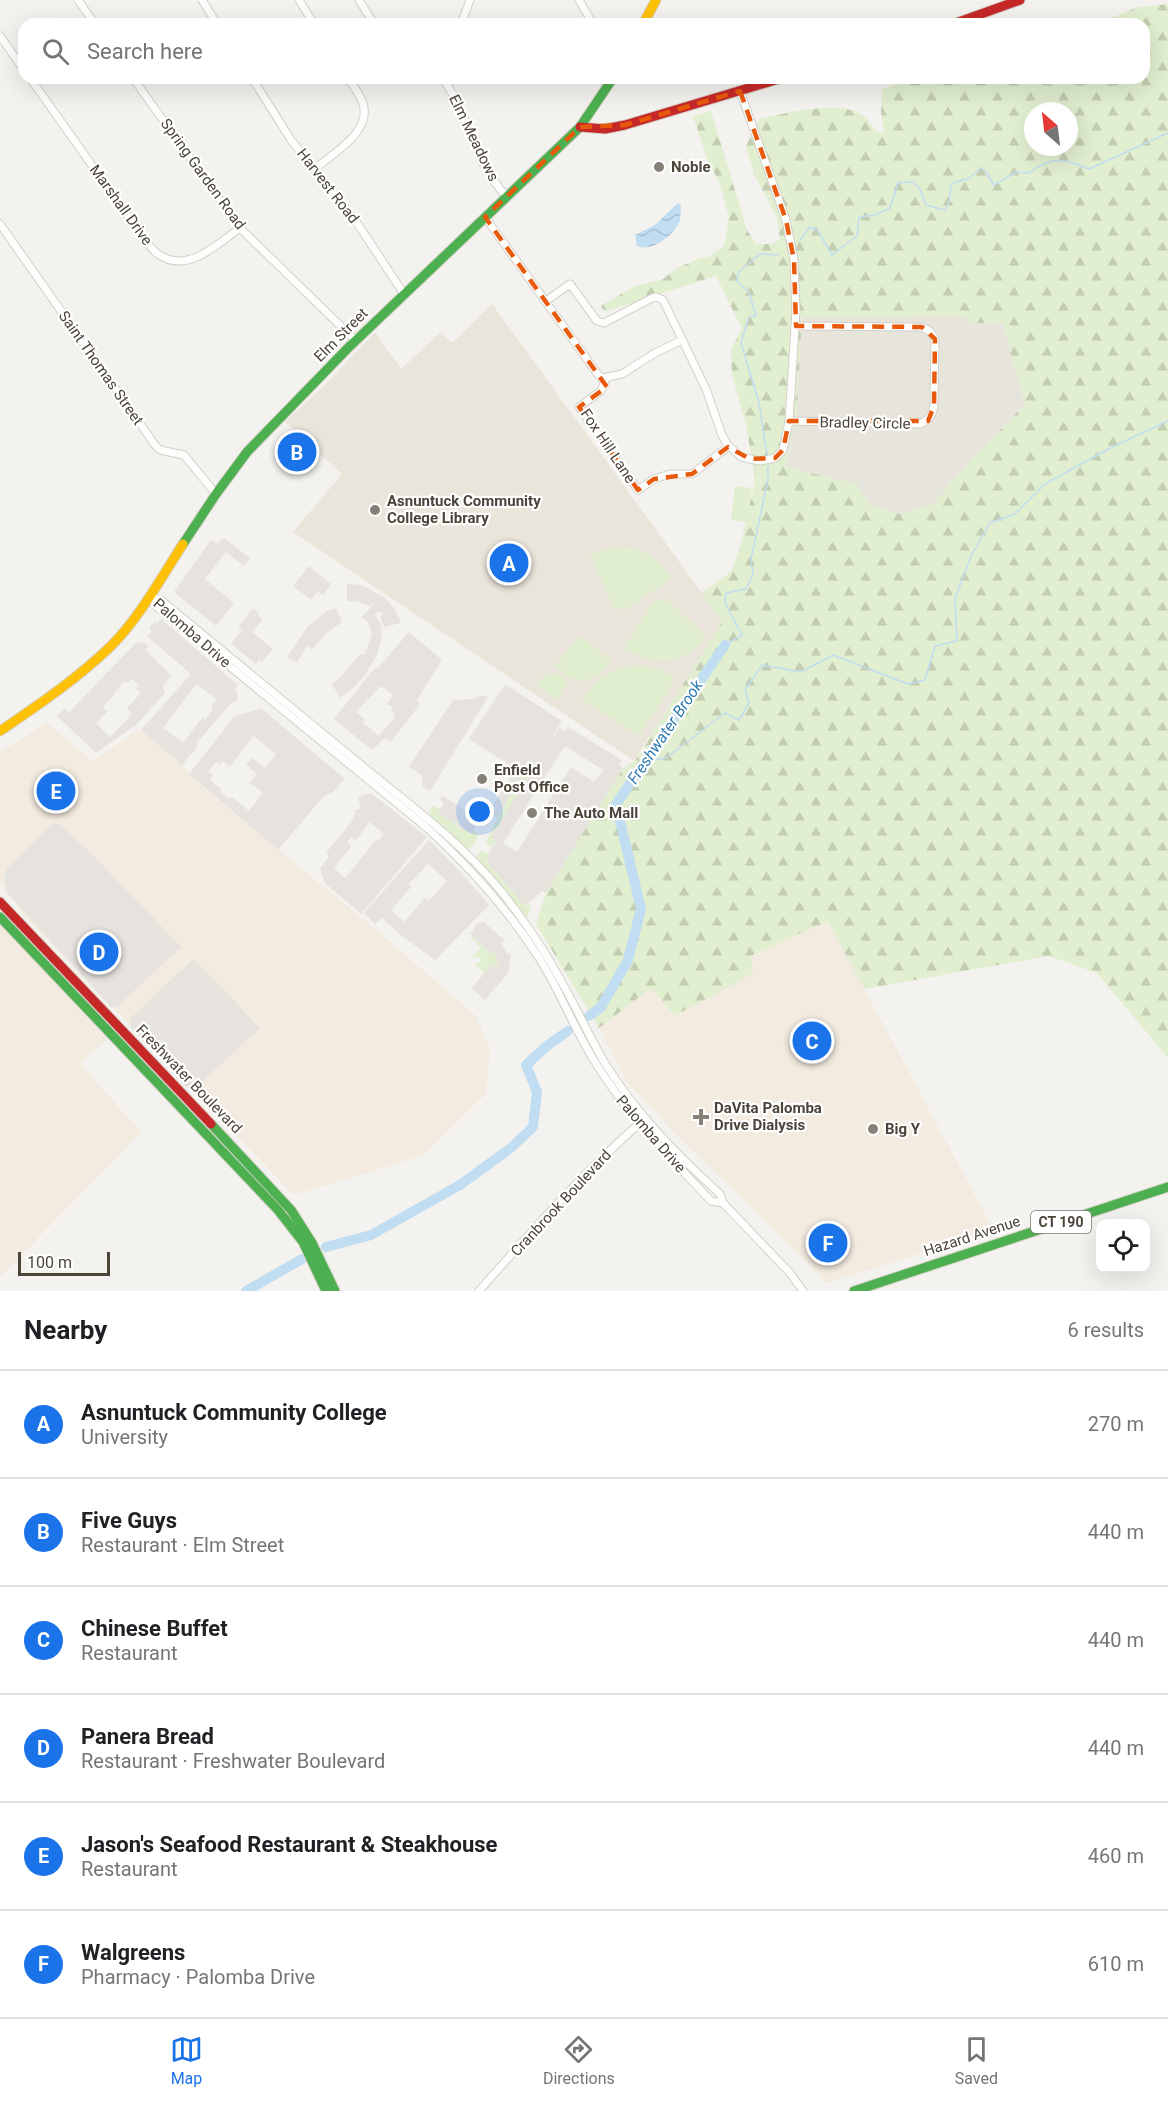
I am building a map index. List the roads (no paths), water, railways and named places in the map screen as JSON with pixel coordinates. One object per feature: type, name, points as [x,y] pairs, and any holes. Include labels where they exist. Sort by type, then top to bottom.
[{"type":"street","points":[[78,0],[91,18]]},
{"type":"street","points":[[202,0],[213,18]]},
{"type":"street","points":[[299,0],[310,18]]},
{"type":"street","points":[[359,0],[370,18]]},
{"type":"street","points":[[463,18],[470,0]]},
{"type":"street","points":[[579,0],[589,18]]},
{"type":"street","points":[[646,18],[656,0]]},
{"type":"street","points":[[970,18],[1020,0]]},
{"type":"street","points":[[0,36],[18,62]]},
{"type":"street","name":"Marshall Drive","points":[[34,84],[157,254],[169,260],[183,262],[201,256],[240,228]]},
{"type":"street","name":"Spring Garden Road","points":[[137,84],[240,228],[356,341]]},
{"type":"street","name":"Harvest Road","points":[[256,84],[291,140],[355,220],[404,294]]},
{"type":"street","points":[[315,169],[350,140],[363,119],[364,107],[351,84]]},
{"type":"street","name":"Elm Meadows","points":[[446,84],[464,114],[491,179],[507,197]]},
{"type":"street","name":"Elm Street","points":[[0,731],[55,694],[92,664],[124,631],[150,596],[234,468],[275,422],[356,341],[580,127],[609,84]]},
{"type":"street","points":[[580,127],[605,129],[625,125],[763,84]]},
{"type":"street","points":[[546,301],[570,284],[597,321],[604,323],[652,298],[660,298],[706,389],[722,435],[729,446],[741,457],[760,461],[775,458],[783,450],[789,421],[795,326],[794,260],[786,220],[740,91]]},
{"type":"street","points":[[485,217],[599,375],[606,378]]},
{"type":"street","name":"Saint Thomas Street","points":[[0,224],[155,445],[160,450],[184,455],[216,494]]},
{"type":"street","name":"Bradley Circle","points":[[789,421],[920,424],[928,421],[933,415],[934,406],[935,339],[926,329],[795,326]]},
{"type":"street","name":"Fox Hill Lane","points":[[682,340],[655,353],[622,374],[606,378],[601,391],[579,407],[638,490],[654,479],[670,474],[692,474],[729,446]]},
{"type":"street","name":"Palomba Drive","points":[[150,596],[159,598],[423,815],[471,858],[500,890],[526,932],[562,982],[594,1051],[600,1071],[711,1201],[723,1203],[790,1273],[803,1291]]},
{"type":"street","name":"Palomba Drive","points":[[150,596],[156,606],[426,827],[465,864],[526,932]]},
{"type":"street","points":[[371,783],[372,773]]},
{"type":"street","points":[[465,864],[471,858]]},
{"type":"street","name":"Freshwater Boulevard","points":[[0,902],[298,1218],[310,1236],[335,1291]]},
{"type":"street","name":"Freshwater Boulevard","points":[[0,917],[291,1226],[303,1242],[326,1291]]},
{"type":"street","points":[[105,1029],[114,1022]]},
{"type":"street","name":"Cranbrook Boulevard","points":[[479,1291],[562,1198],[607,1152],[643,1121]]},
{"type":"street","points":[[230,1159],[238,1152]]},
{"type":"street","name":"Hazard Avenue","points":[[854,1291],[1168,1187]]},
{"type":"water","points":[[678,203],[681,205],[680,218],[674,231],[656,245],[637,246],[635,235],[655,225]]},
{"type":"waterway","name":"Freshwater Brook","points":[[800,240],[810,227],[818,231],[832,255],[857,236],[859,217],[875,215],[890,208],[898,183],[912,182],[919,187],[926,205],[945,210],[949,202],[951,184],[969,178],[981,168],[994,185],[1016,172],[1029,173],[1052,161],[1065,161],[1089,169],[1168,133]]},
{"type":"waterway","name":"Freshwater Brook","points":[[767,454],[759,403],[741,343],[749,317],[756,316],[749,292],[737,282],[738,273],[760,254],[778,255]]},
{"type":"waterway","points":[[645,761],[666,758],[725,713],[739,720],[749,703],[745,690],[762,665],[801,672],[833,655],[908,684],[925,680],[935,646],[957,641],[955,599],[971,556],[990,523],[1015,514],[1045,484],[1110,448],[1168,421]]},
{"type":"waterway","name":"Freshwater Brook","points":[[725,645],[742,635],[725,603],[726,593],[746,589],[753,575],[751,559],[768,479],[768,466]]},
{"type":"waterway","name":"Freshwater Brook","points":[[589,1016],[601,1007],[628,960],[641,909],[616,804],[725,645]]},
{"type":"waterway","name":"Freshwater Brook","points":[[326,1247],[371,1235],[460,1185],[512,1147],[533,1127],[537,1092],[526,1065],[568,1031]]},
{"type":"waterway","name":"Freshwater Brook","points":[[246,1291],[302,1259]]},
{"type":"place","name":"Noble","points":[[659,167]]},
{"type":"place","name":"Five Guys","points":[[297,452]]},
{"type":"place","name":"Asnuntuck Community College Library","points":[[375,510]]},
{"type":"place","name":"Asnuntuck Community College","points":[[509,563]]},
{"type":"place","name":"Enfield Post Office","points":[[482,779]]},
{"type":"place","name":"Jason's Seafood Restaurant & Steakhouse","points":[[56,791]]},
{"type":"place","name":"The Auto Mall","points":[[532,813]]},
{"type":"place","name":"Panera Bread","points":[[99,952]]},
{"type":"place","name":"Chinese Buffet","points":[[812,1041]]},
{"type":"place","name":"DaVita Palomba Drive Dialysis","points":[[701,1117]]},
{"type":"place","name":"Big Y","points":[[873,1129]]},
{"type":"place","name":"Walgreens","points":[[828,1243]]}]
